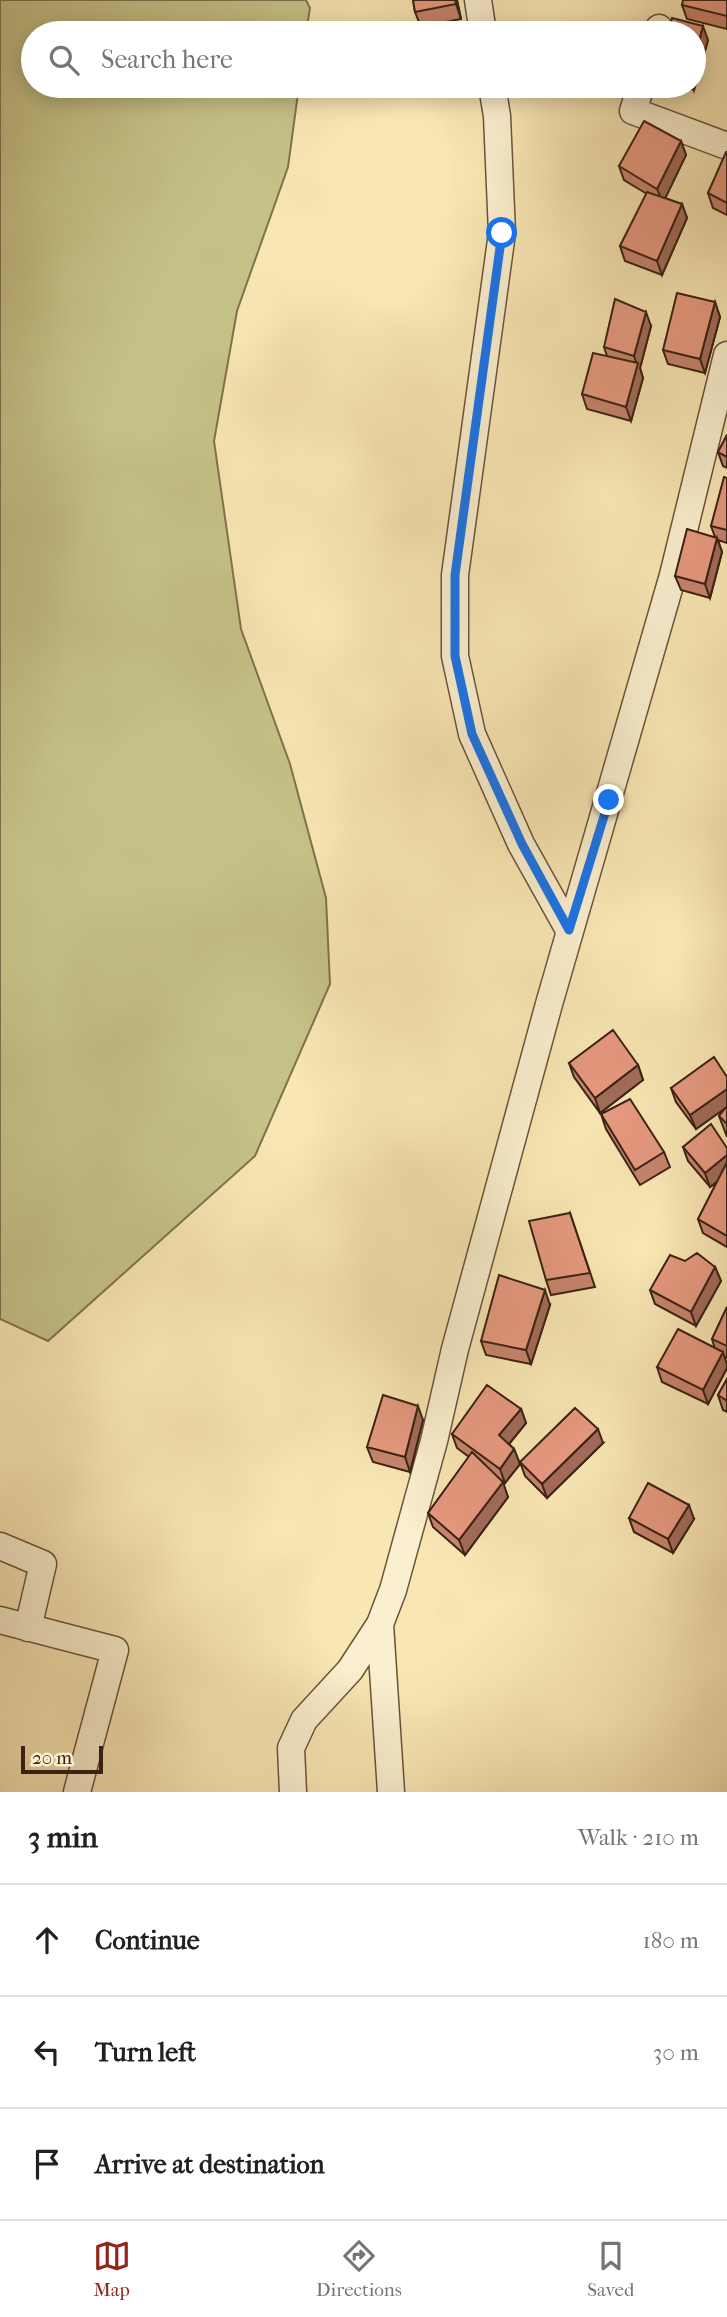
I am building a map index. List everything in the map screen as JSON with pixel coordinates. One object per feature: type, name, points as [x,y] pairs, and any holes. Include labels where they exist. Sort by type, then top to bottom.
[{"type":"street","points":[[478,0],[481,21]]},
{"type":"street","points":[[494,98],[502,233],[455,575],[455,656],[472,734],[522,844],[569,930]]},
{"type":"street","points":[[637,98],[633,111],[727,146]]},
{"type":"street","points":[[293,1792],[291,1748],[304,1720],[350,1670],[380,1625],[393,1590],[434,1441],[455,1349],[569,930],[673,575],[727,355]]},
{"type":"street","points":[[0,1546],[43,1564],[28,1628]]},
{"type":"street","points":[[0,1620],[115,1650],[77,1792]]},
{"type":"street","points":[[380,1625],[391,1792]]},
{"type":"shaded area","points":[[0,0],[306,0],[310,8],[308,21],[21,21],[21,98],[297,98],[288,167],[237,311],[214,441],[241,629],[290,764],[326,898],[330,984],[255,1156],[48,1341],[0,1319]]},
{"type":"building","points":[[413,0],[455,0],[456,4],[415,12]]},
{"type":"building","points":[[683,0],[727,0],[727,16],[682,5]]},
{"type":"building","points":[[644,121],[681,141],[657,189],[619,166]]},
{"type":"building","points":[[727,152],[727,203],[708,193]]},
{"type":"building","points":[[647,192],[682,204],[657,261],[620,246]]},
{"type":"building","points":[[677,293],[715,302],[700,359],[663,350]]},
{"type":"building","points":[[615,299],[646,312],[634,356],[604,347]]},
{"type":"building","points":[[593,353],[638,363],[626,407],[582,394]]},
{"type":"building","points":[[727,435],[727,457],[718,452]]},
{"type":"building","points":[[724,477],[727,478],[727,530],[711,526]]},
{"type":"building","points":[[687,529],[717,538],[705,584],[675,576]]},
{"type":"building","points":[[613,1030],[638,1065],[595,1098],[569,1063]]},
{"type":"building","points":[[714,1057],[727,1077],[727,1089],[690,1115],[671,1088]]},
{"type":"building","points":[[630,1099],[664,1152],[635,1170],[601,1114]]},
{"type":"building","points":[[727,1106],[727,1124],[719,1116]]},
{"type":"building","points":[[711,1124],[727,1148],[727,1155],[705,1173],[683,1147]]},
{"type":"building","points":[[727,1165],[727,1236],[698,1219]]},
{"type":"building","points":[[570,1213],[590,1273],[546,1280],[529,1221]]},
{"type":"building","points":[[697,1253],[715,1267],[691,1312],[650,1290],[670,1255],[685,1261]]},
{"type":"building","points":[[499,1275],[545,1290],[526,1350],[481,1341]]},
{"type":"building","points":[[727,1307],[727,1346],[712,1339]]},
{"type":"building","points":[[678,1329],[723,1352],[703,1390],[657,1367]]},
{"type":"building","points":[[727,1379],[727,1401],[718,1395]]},
{"type":"building","points":[[487,1385],[521,1409],[499,1435],[514,1449],[500,1469],[452,1434]]},
{"type":"building","points":[[383,1395],[418,1406],[405,1457],[367,1447]]},
{"type":"building","points":[[575,1408],[598,1429],[542,1484],[520,1462]]},
{"type":"building","points":[[472,1452],[503,1482],[459,1540],[428,1513]]},
{"type":"building","points":[[648,1483],[689,1505],[668,1539],[629,1518]]},
{"type":"route","points":[[502,233],[455,575],[455,656],[472,734],[522,844],[569,930],[609,800]]}]
